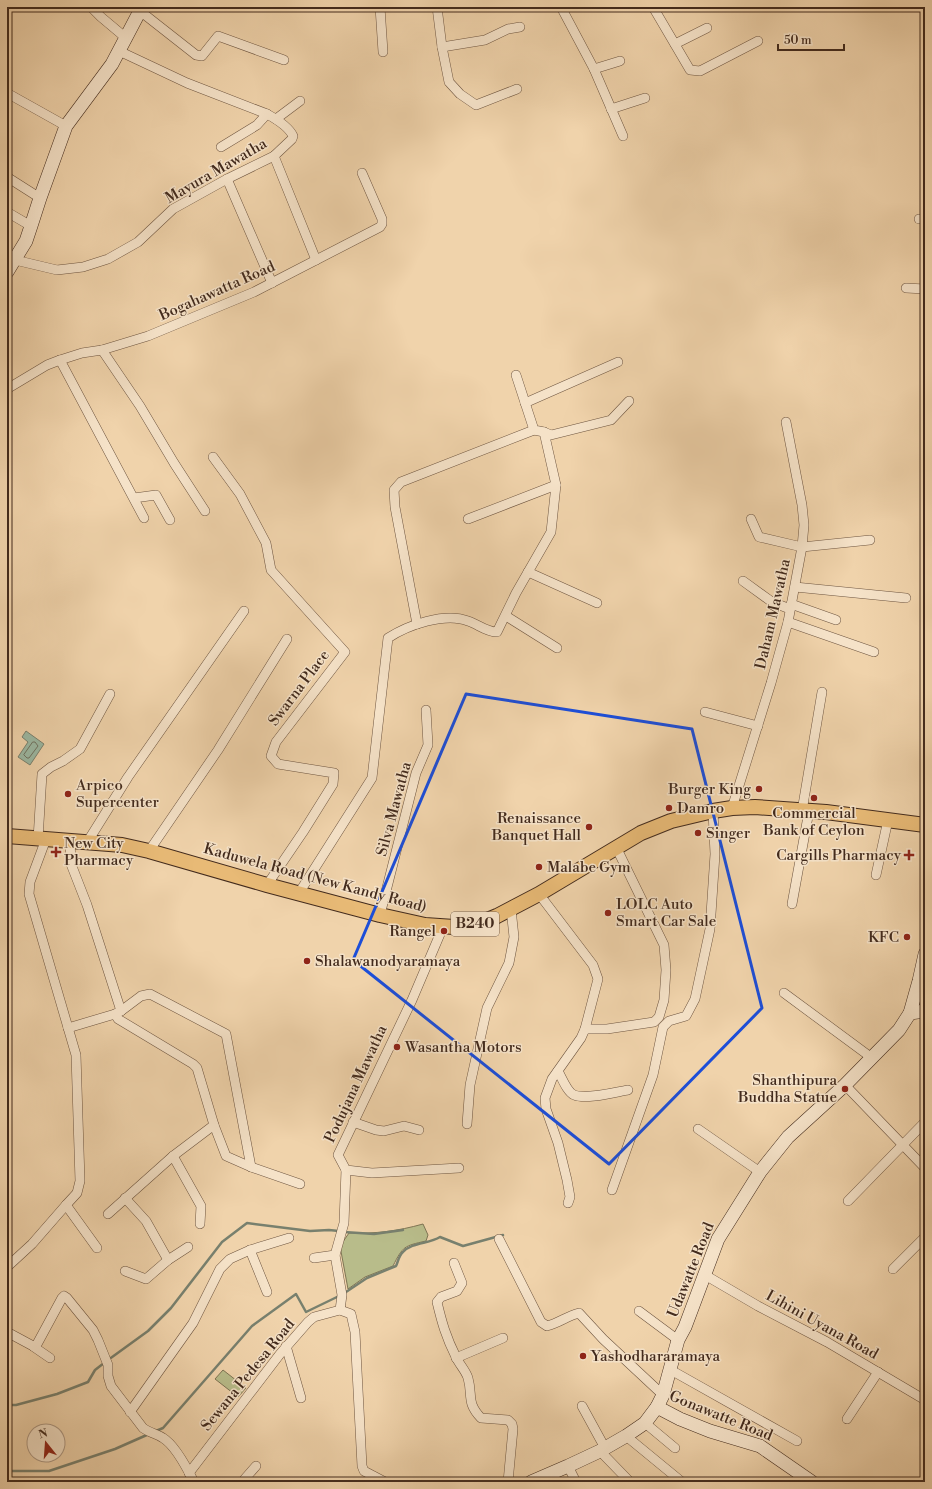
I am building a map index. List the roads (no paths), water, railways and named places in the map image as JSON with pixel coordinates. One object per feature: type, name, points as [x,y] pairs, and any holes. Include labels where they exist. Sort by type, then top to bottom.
[{"type":"main road","name":"Kaduwela Road (New Kandy Road)","points":[[7,836],[88,841],[122,845],[150,851],[267,885],[403,921],[443,927],[454,927],[480,923],[511,909],[641,833],[671,821],[713,810],[755,807],[806,811],[925,825]]},
{"type":"street","points":[[91,7],[126,38]]},
{"type":"street","points":[[379,7],[383,52]]},
{"type":"street","points":[[437,7],[442,47],[449,82],[460,94],[476,105],[517,89]]},
{"type":"street","points":[[561,7],[594,69],[623,136]]},
{"type":"street","points":[[653,7],[690,70],[700,71],[758,40]]},
{"type":"street","points":[[7,272],[26,241],[66,126],[112,64],[141,9],[196,55],[202,56],[218,36],[284,60]]},
{"type":"street","points":[[442,47],[484,40],[508,29],[520,27]]},
{"type":"street","points":[[675,44],[707,28]]},
{"type":"street","name":"Mayura Mawatha","points":[[15,260],[56,270],[83,267],[108,260],[138,242],[173,209],[227,179],[274,156],[294,136],[276,119],[267,114],[187,83],[119,51]]},
{"type":"street","points":[[594,69],[620,62]]},
{"type":"street","points":[[7,93],[66,126]]},
{"type":"street","points":[[611,109],[645,98]]},
{"type":"street","points":[[276,119],[300,100]]},
{"type":"street","points":[[221,147],[257,125],[267,114]]},
{"type":"street","points":[[274,156],[316,260]]},
{"type":"street","name":"Bogahawatta Road","points":[[7,389],[47,365],[60,360],[102,350],[148,336],[254,292],[380,227],[382,224],[382,219],[362,173]]},
{"type":"street","points":[[7,177],[40,198]]},
{"type":"street","points":[[227,179],[272,283]]},
{"type":"street","points":[[7,212],[31,226]]},
{"type":"street","points":[[906,288],[925,289]]},
{"type":"street","points":[[102,350],[140,406],[174,464],[205,511]]},
{"type":"street","points":[[60,360],[144,518]]},
{"type":"street","points":[[525,403],[618,362]]},
{"type":"street","points":[[516,375],[534,430]]},
{"type":"street","points":[[417,624],[395,507],[394,490],[401,482],[534,430],[551,435],[612,420],[629,401]]},
{"type":"street","name":"Daham Mawatha","points":[[732,808],[758,726],[788,622],[802,547],[804,525],[803,512],[786,422]]},
{"type":"street","points":[[299,893],[372,778],[388,638],[399,631],[417,624],[447,618],[467,620],[490,632],[497,632],[516,593],[551,532],[556,485],[544,432]]},
{"type":"street","name":"Swarna Place","points":[[213,458],[240,494],[266,543],[271,570],[345,652],[276,742],[271,756],[278,764],[334,773],[333,784],[267,885]]},
{"type":"street","points":[[468,519],[556,485]]},
{"type":"street","points":[[134,498],[156,495],[170,520]]},
{"type":"street","points":[[751,519],[759,537],[802,547],[870,540]]},
{"type":"street","points":[[528,572],[597,603]]},
{"type":"street","points":[[744,581],[772,602],[836,620]]},
{"type":"street","points":[[795,587],[906,598]]},
{"type":"street","points":[[88,841],[128,777],[244,611]]},
{"type":"street","points":[[506,616],[557,648]]},
{"type":"street","points":[[788,622],[874,652]]},
{"type":"street","points":[[150,851],[218,750],[287,639]]},
{"type":"street","points":[[792,904],[822,692]]},
{"type":"street","points":[[7,1267],[32,1244],[77,1193],[80,1181],[76,1059],[28,894],[42,839],[42,774],[51,767],[63,762],[80,749],[110,694]]},
{"type":"street","name":"Silva Mawatha","points":[[380,915],[416,773],[428,745],[426,710]]},
{"type":"street","points":[[705,712],[758,726]]},
{"type":"street","points":[[612,1190],[653,1075],[663,1027],[669,1021],[686,1016],[695,999],[710,929],[716,854],[713,810]]},
{"type":"street","points":[[876,875],[888,820]]},
{"type":"street","points":[[70,840],[71,864],[87,905],[118,1012],[118,1019],[193,1064],[197,1068],[214,1125],[226,1156],[251,1167],[300,1184]]},
{"type":"street","points":[[585,1029],[607,1028],[654,1022],[659,1017],[664,1000],[666,970],[664,945],[616,847]]},
{"type":"street","points":[[539,894],[593,966],[598,979],[585,1029],[581,1038],[552,1079],[545,1098],[546,1109],[558,1143],[568,1180],[570,1197],[568,1203]]},
{"type":"street","points":[[467,1124],[470,1084],[487,1008],[509,963],[514,937],[511,909]]},
{"type":"street","name":"Podujana Mawatha","points":[[346,1170],[338,1155],[412,1000],[443,927]]},
{"type":"street","name":"Udawatte Road","points":[[531,1482],[568,1466],[626,1436],[645,1423],[657,1407],[663,1395],[678,1340],[685,1327],[718,1239],[760,1172],[788,1137],[845,1085],[899,1030],[910,1013],[925,954]]},
{"type":"street","points":[[784,993],[872,1058]]},
{"type":"street","points":[[68,1028],[118,1012],[141,996],[150,994],[226,1034],[251,1167]]},
{"type":"street","points":[[910,1013],[925,1011]]},
{"type":"street","points":[[558,1071],[574,1095],[590,1096],[628,1090]]},
{"type":"street","points":[[845,1085],[925,1168]]},
{"type":"street","points":[[353,1122],[376,1130],[384,1131],[404,1126],[419,1130]]},
{"type":"street","points":[[848,1201],[925,1122]]},
{"type":"street","points":[[108,1214],[173,1156],[214,1125]]},
{"type":"street","points":[[698,1129],[760,1172]]},
{"type":"street","points":[[173,1156],[201,1206],[200,1224]]},
{"type":"street","points":[[385,1482],[364,1471],[362,1466],[355,1332],[351,1314],[340,1310],[342,1301],[341,1290],[335,1255],[344,1223],[346,1170],[372,1173],[459,1168]]},
{"type":"street","points":[[125,1198],[146,1222],[168,1260]]},
{"type":"street","points":[[66,1205],[97,1248]]},
{"type":"street","points":[[893,1269],[925,1237]]},
{"type":"street","points":[[130,1412],[193,1323],[220,1269],[230,1259],[250,1250],[290,1238]]},
{"type":"street","points":[[499,1239],[541,1322],[548,1326],[558,1323],[569,1315],[579,1313],[663,1395]]},
{"type":"street","points":[[125,1271],[146,1279],[168,1260],[188,1247]]},
{"type":"street","points":[[250,1250],[267,1292]]},
{"type":"street","points":[[314,1258],[335,1255]]},
{"type":"street","points":[[454,1263],[462,1283],[457,1291],[441,1297],[437,1302],[443,1329],[456,1358],[468,1378],[471,1405],[476,1412],[481,1418],[508,1420],[512,1424],[513,1429],[508,1482]]},
{"type":"street","name":"Lihini Uyana Road","points":[[705,1275],[758,1306],[827,1342],[925,1400]]},
{"type":"street","points":[[34,1347],[36,1346],[61,1300],[66,1296],[93,1330],[108,1365],[108,1376],[111,1386],[143,1428],[164,1438],[177,1452],[194,1482]]},
{"type":"street","name":"Sewana Pedesa Road","points":[[189,1473],[226,1422],[286,1346],[314,1317],[340,1310]]},
{"type":"street","points":[[639,1311],[678,1340]]},
{"type":"street","points":[[7,1332],[50,1358]]},
{"type":"street","points":[[456,1358],[503,1338]]},
{"type":"street","points":[[286,1346],[301,1398]]},
{"type":"street","points":[[669,1369],[797,1441]]},
{"type":"street","points":[[847,1419],[878,1372]]},
{"type":"street","points":[[582,1406],[603,1449],[630,1482]]},
{"type":"street","name":"Gonawatte Road","points":[[657,1407],[680,1419],[710,1431],[760,1446],[812,1482]]},
{"type":"street","points":[[645,1423],[675,1448]]},
{"type":"street","points":[[626,1436],[682,1482]]},
{"type":"street","points":[[242,1482],[256,1466]]},
{"type":"street","points":[[568,1466],[576,1482]]},
{"type":"water","points":[[26,731],[44,744],[30,765],[18,757],[28,742],[22,737]]},
{"type":"waterway","points":[[108,1360],[148,1331],[171,1308],[222,1242],[247,1223],[310,1231],[339,1231]]},
{"type":"waterway","points":[[344,1232],[374,1234],[403,1230]]},
{"type":"waterway","points":[[343,1294],[367,1278],[396,1266],[402,1253],[411,1246],[440,1237],[463,1246],[503,1235]]},
{"type":"waterway","points":[[156,1431],[163,1428],[252,1326],[296,1294],[306,1312],[339,1296]]},
{"type":"waterway","points":[[7,1405],[16,1405],[57,1394],[88,1382],[95,1370],[104,1363]]},
{"type":"waterway","points":[[7,1471],[49,1471],[115,1449],[149,1434]]},
{"type":"place","name":"Burger King","points":[[759,789]]},
{"type":"place","name":"Arpico Supercenter","points":[[68,794]]},
{"type":"place","name":"Commercial Bank of Ceylon","points":[[814,798]]},
{"type":"place","name":"Damro","points":[[669,808]]},
{"type":"place","name":"Renaissance Banquet Hall","points":[[589,827]]},
{"type":"place","name":"Singer","points":[[698,833]]},
{"type":"place","name":"New City Pharmacy","points":[[56,852]]},
{"type":"place","name":"Cargills Pharmacy","points":[[909,855]]},
{"type":"place","name":"Malabe Gym","points":[[539,867]]},
{"type":"place","name":"LOLC Auto Smart Car Sale","points":[[608,913]]},
{"type":"place","name":"Rangel","points":[[444,931]]},
{"type":"place","name":"KFC","points":[[907,937]]},
{"type":"place","name":"Shalawanodyaramaya","points":[[307,961]]},
{"type":"place","name":"Wasantha Motors","points":[[397,1047]]},
{"type":"place","name":"Shanthipura Buddha Statue","points":[[845,1089]]},
{"type":"place","name":"Yashodhararamaya","points":[[583,1356]]}]
